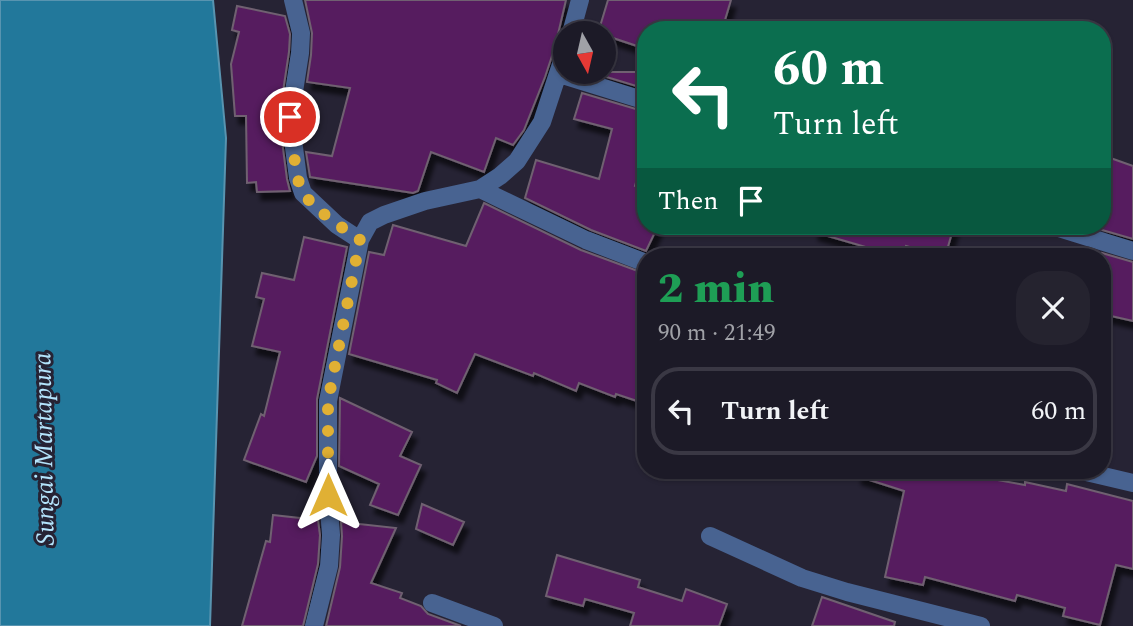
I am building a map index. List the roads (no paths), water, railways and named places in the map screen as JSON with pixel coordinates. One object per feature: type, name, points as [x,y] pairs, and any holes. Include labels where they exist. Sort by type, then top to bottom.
[{"type":"street","points":[[293,0],[301,33],[290,117],[298,178],[303,194],[337,225],[360,240]]},
{"type":"street","points":[[574,21],[580,0]]},
{"type":"street","points":[[314,626],[329,566],[331,535],[328,495],[328,401],[360,240],[370,222],[384,215],[425,201],[480,189],[509,169],[524,152],[542,122],[555,84]]},
{"type":"street","points":[[591,84],[637,98]]},
{"type":"street","points":[[480,189],[586,240],[637,260]]},
{"type":"street","points":[[1081,235],[1133,251]]},
{"type":"street","points":[[1111,478],[1133,483]]},
{"type":"street","points":[[710,537],[802,578],[981,626]]},
{"type":"street","points":[[432,603],[494,626]]},
{"type":"water","name":"Sungai Martapura","points":[[0,0],[213,0],[226,138],[210,626],[0,626]]}]
